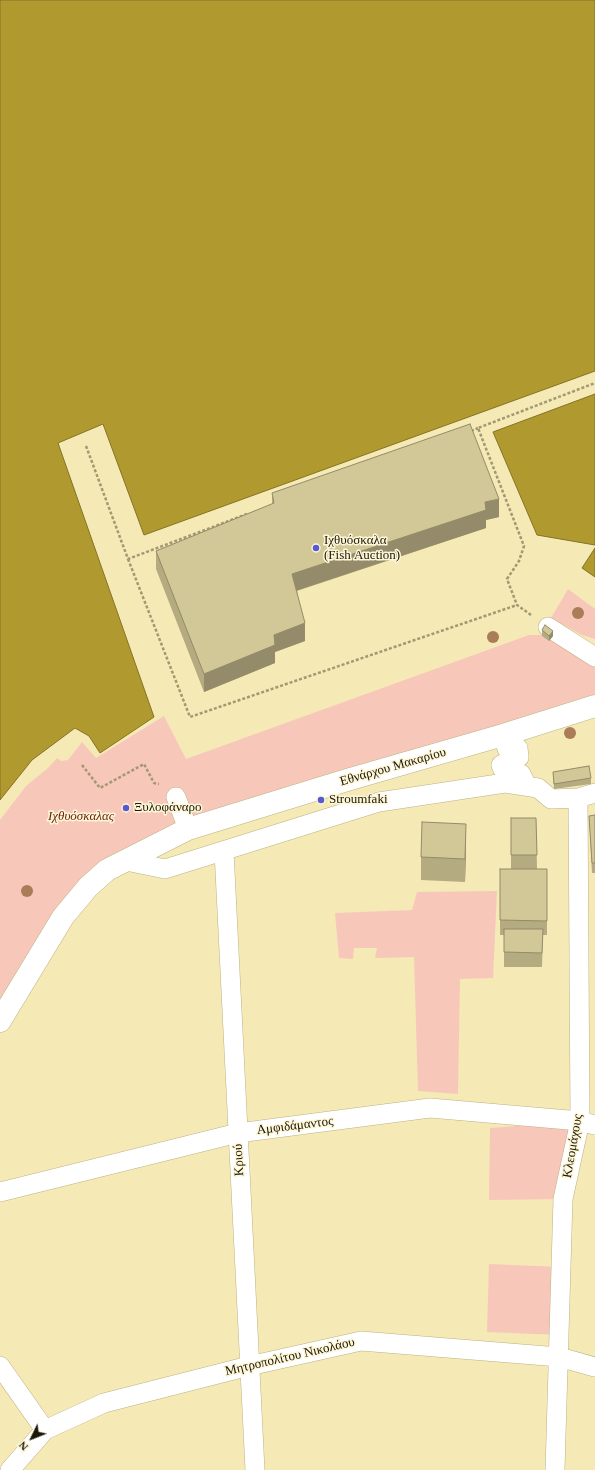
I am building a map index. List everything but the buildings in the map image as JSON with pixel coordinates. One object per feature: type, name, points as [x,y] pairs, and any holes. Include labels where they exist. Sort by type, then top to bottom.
[{"type":"street","points":[[548,627],[595,658]]},
{"type":"street","name":"Εθνάρχου Μακαρίου","points":[[0,1021],[64,916],[88,887],[107,870],[188,829],[595,706]]},
{"type":"street","points":[[503,735],[507,749],[518,748],[519,757],[500,765],[503,770],[521,774],[529,788]]},
{"type":"street","points":[[126,861],[165,870],[379,802],[505,783],[529,788],[538,788],[551,799],[586,795]]},
{"type":"street","name":"Κλεομάχους","points":[[555,1470],[563,1199],[587,1123],[586,795]]},
{"type":"street","points":[[176,797],[188,829]]},
{"type":"street","name":"Κριού","points":[[224,851],[254,1470]]},
{"type":"street","name":"Αμφιδάμαντος","points":[[0,1192],[238,1133],[430,1108],[587,1123]]},
{"type":"street","name":"Μητροπολίτου Νικολάου","points":[[10,1470],[45,1430],[104,1404],[249,1366],[361,1341],[559,1357],[595,1367]]},
{"type":"street","points":[[0,1366],[45,1430]]},
{"type":"path","points":[[464,434],[595,383]]},
{"type":"path","points":[[478,428],[524,546],[519,561],[507,579],[517,606],[548,627]]},
{"type":"path","points":[[86,446],[128,559],[190,717],[517,606]]},
{"type":"path","points":[[128,559],[247,514]]},
{"type":"path","points":[[82,765],[100,788],[144,764],[154,783],[167,786],[176,797]]},
{"type":"green space","points":[[568,589],[595,609],[595,639],[582,635],[551,618]]},
{"type":"green space","name":"Ιχθυόσκαλας","points":[[529,635],[559,635],[595,657],[595,706],[347,780],[107,870],[0,1021],[0,820],[26,786],[48,768],[57,758],[61,761],[68,760],[82,742],[96,758],[164,716],[186,759]]},
{"type":"green space","points":[[497,891],[493,978],[460,979],[458,1094],[418,1091],[414,957],[375,958],[377,948],[354,948],[353,959],[339,958],[335,913],[412,910],[417,892]]},
{"type":"green space","points":[[580,1121],[563,1199],[489,1200],[490,1128]]},
{"type":"green space","points":[[489,1264],[561,1267],[560,1335],[487,1332]]},
{"type":"shaded area","points":[[0,0],[595,0],[595,371],[144,535],[103,424],[58,443],[154,717],[100,753],[89,736],[75,728],[32,760],[0,800]]},
{"type":"shaded area","points":[[595,394],[595,545],[537,535],[493,432]]},
{"type":"shaded area","points":[[595,548],[595,577],[582,568]]},
{"type":"place","name":"Ιχθυόσκαλα (Fish Auction)","points":[[316,548]]},
{"type":"place","name":"Stroumfaki","points":[[321,800]]},
{"type":"place","name":"Ξυλοφάναρο","points":[[126,808]]}]
